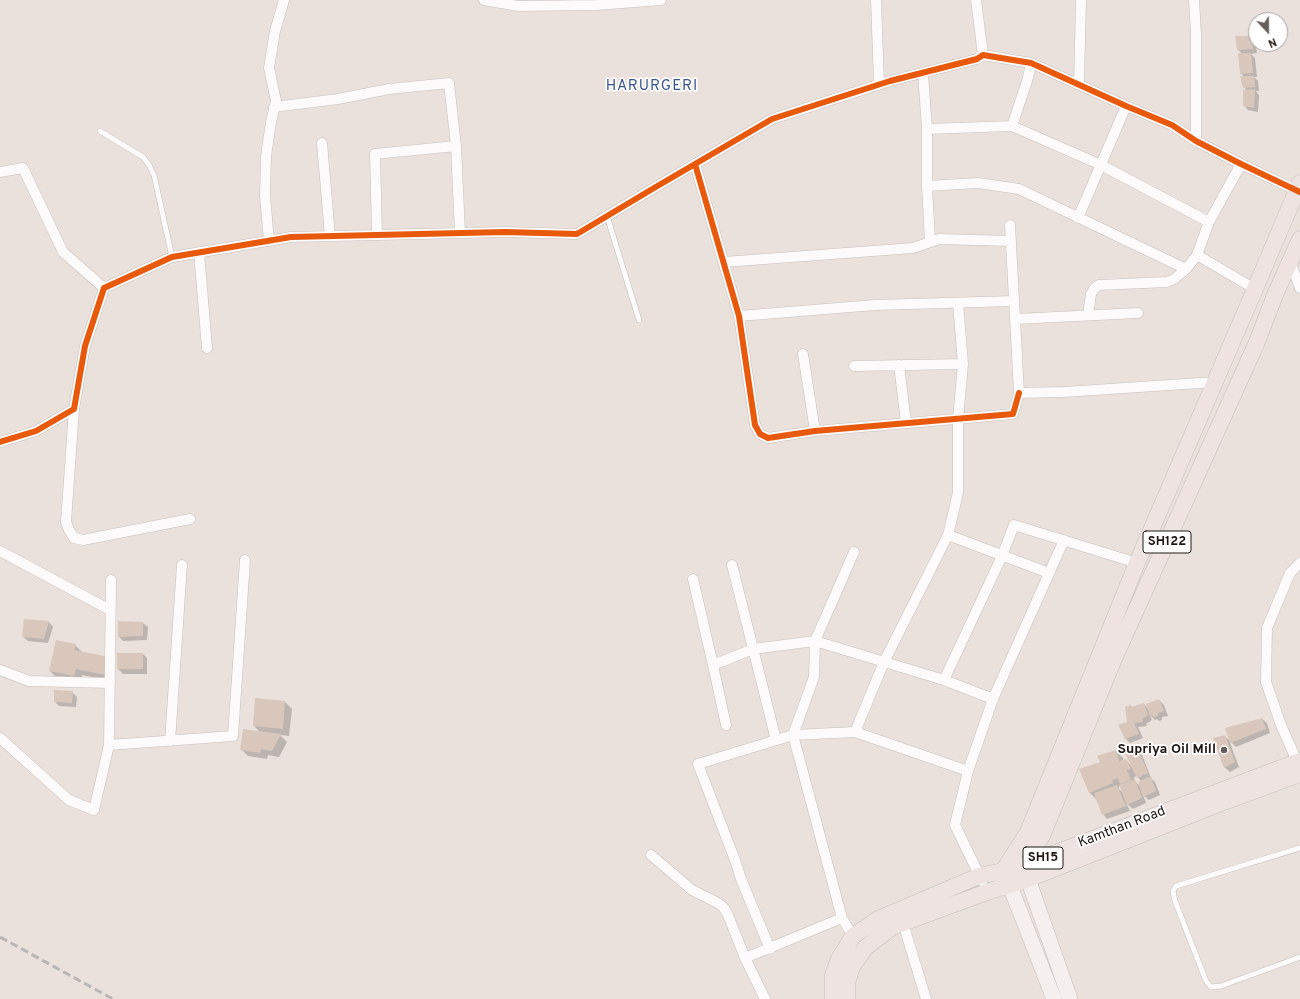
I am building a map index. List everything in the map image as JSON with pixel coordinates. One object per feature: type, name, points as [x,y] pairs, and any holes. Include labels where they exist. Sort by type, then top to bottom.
[{"type":"main road","points":[[1006,878],[1028,832],[1137,563],[1299,188]]},
{"type":"main road","name":"SH122","points":[[1028,879],[1029,863],[1042,836],[1113,661],[1257,342],[1275,295],[1300,239]]},
{"type":"main road","name":"Kamthan Road","points":[[833,999],[833,975],[839,959],[853,936],[877,929],[892,927],[987,892],[1029,863],[1299,766]]},
{"type":"main road","name":"Kamthan Road","points":[[846,999],[847,983],[852,967],[877,929],[878,919],[979,876],[1028,879],[1221,803],[1299,766]]},
{"type":"street","points":[[269,241],[265,196],[266,156],[276,102],[269,68],[275,31],[284,0]]},
{"type":"street","points":[[484,0],[518,6],[597,5],[661,0]]},
{"type":"street","points":[[876,0],[879,84]]},
{"type":"street","points":[[976,0],[983,56]]},
{"type":"street","points":[[1079,84],[1081,0]]},
{"type":"street","points":[[1194,0],[1196,34],[1196,141]]},
{"type":"street","points":[[190,518],[83,540],[74,538],[66,522],[74,408],[84,346],[104,288],[172,257],[291,238],[505,232],[577,234],[772,118],[879,84],[977,59],[983,56],[1031,63],[1172,125],[1196,141],[1241,164],[1299,188]]},
{"type":"street","points":[[1012,126],[1028,78],[1031,63]]},
{"type":"street","points":[[923,73],[927,129],[927,186],[930,242]]},
{"type":"street","points":[[274,107],[338,99],[389,89],[449,83],[456,146],[460,233]]},
{"type":"street","points":[[1078,218],[1126,106]]},
{"type":"street","points":[[927,129],[1012,126],[1101,165],[1209,222]]},
{"type":"street","points":[[322,143],[330,236]]},
{"type":"street","points":[[377,235],[375,154],[456,146]]},
{"type":"street","points":[[695,164],[739,316],[755,425],[760,434],[768,438],[815,431],[1013,414],[1019,393],[1010,224]]},
{"type":"street","points":[[1088,315],[1091,294],[1099,285],[1167,282],[1174,279],[1186,269],[1197,255],[1209,222],[1241,164]]},
{"type":"street","points":[[0,172],[22,168],[63,252],[104,288]]},
{"type":"street","points":[[927,186],[978,183],[1019,189],[1186,269]]},
{"type":"street","points":[[724,262],[913,248],[939,239],[1011,241]]},
{"type":"street","points":[[199,252],[207,348]]},
{"type":"street","points":[[1197,255],[1255,289]]},
{"type":"street","points":[[1290,261],[1300,288]]},
{"type":"street","points":[[739,316],[875,305],[1014,301]]},
{"type":"street","points":[[855,732],[884,662],[948,535],[958,493],[958,419],[963,364],[958,303]]},
{"type":"street","points":[[1015,318],[1138,313]]},
{"type":"street","points":[[804,354],[815,431]]},
{"type":"street","points":[[854,366],[963,364]]},
{"type":"street","points":[[899,365],[906,423]]},
{"type":"street","points":[[1019,393],[1064,392],[1215,382]]},
{"type":"street","points":[[0,442],[36,431],[74,408]]},
{"type":"street","points":[[944,680],[1002,556],[1014,525],[1137,563]]},
{"type":"street","points":[[948,535],[1049,574]]},
{"type":"street","points":[[987,892],[955,825],[968,771],[993,698],[1064,540]]},
{"type":"street","points":[[0,551],[110,610]]},
{"type":"street","points":[[853,936],[842,918],[793,735],[814,677],[815,640],[854,552]]},
{"type":"street","points":[[109,745],[233,736],[245,560]]},
{"type":"street","points":[[1299,766],[1281,726],[1266,682],[1267,628],[1290,573],[1300,564]]},
{"type":"street","points":[[170,741],[182,565]]},
{"type":"street","points":[[732,565],[776,740]]},
{"type":"street","points":[[693,579],[726,725]]},
{"type":"street","points":[[0,738],[69,800],[94,810],[109,745],[111,580]]},
{"type":"street","points":[[713,665],[753,649],[815,640],[944,680],[993,698]]},
{"type":"street","points":[[0,670],[29,681],[110,683]]},
{"type":"street","points":[[770,948],[741,879],[698,764],[793,735],[855,732],[968,771]]},
{"type":"street","points":[[650,855],[692,890],[718,903],[724,908],[745,958],[765,999]]},
{"type":"street","points":[[1006,878],[1054,999]]},
{"type":"street","points":[[1028,879],[1070,999]]},
{"type":"street","points":[[745,958],[842,918]]},
{"type":"street","points":[[903,923],[926,999]]},
{"type":"lane","points":[[100,131],[142,157],[149,165],[154,175],[172,257]]},
{"type":"lane","points":[[607,216],[639,320]]},
{"type":"lane","points":[[1300,848],[1176,886],[1173,891],[1175,901],[1206,981],[1211,987],[1221,986],[1300,958]]},
{"type":"building","points":[[1235,36],[1248,36],[1248,49],[1237,50]]},
{"type":"building","points":[[1238,53],[1251,53],[1253,73],[1240,74]]},
{"type":"building","points":[[1240,76],[1254,76],[1255,87],[1243,88]]},
{"type":"building","points":[[1255,89],[1254,108],[1243,106],[1243,90]]},
{"type":"building","points":[[24,619],[49,621],[44,639],[22,637]]},
{"type":"building","points":[[118,621],[143,622],[143,636],[118,637]]},
{"type":"building","points":[[56,640],[76,644],[74,650],[109,657],[105,675],[76,669],[74,676],[49,671]]},
{"type":"building","points":[[117,653],[143,653],[143,669],[117,669]]},
{"type":"building","points":[[54,690],[73,691],[72,703],[54,702]]},
{"type":"building","points":[[255,698],[285,701],[283,729],[253,726]]},
{"type":"building","points":[[1159,699],[1164,711],[1158,713],[1158,716],[1150,716],[1146,704]]},
{"type":"building","points":[[1144,703],[1148,715],[1142,719],[1143,722],[1134,723],[1139,734],[1125,739],[1118,725],[1127,722],[1125,707],[1131,705],[1132,707]]},
{"type":"building","points":[[1262,718],[1266,729],[1230,743],[1225,728]]},
{"type":"building","points":[[243,729],[281,734],[272,751],[261,749],[260,753],[240,750]]},
{"type":"building","name":"Supriya Oil Mill","points":[[1225,735],[1235,762],[1224,768],[1213,738]]},
{"type":"building","points":[[1137,747],[1148,773],[1137,778],[1124,751]]},
{"type":"building","points":[[1116,750],[1119,761],[1126,759],[1131,769],[1127,770],[1131,780],[1120,784],[1118,778],[1112,780],[1113,783],[1089,793],[1079,769],[1100,762],[1097,756]]},
{"type":"building","points":[[1151,776],[1156,791],[1143,797],[1138,782]]},
{"type":"building","points":[[1135,779],[1142,798],[1127,805],[1119,785]]},
{"type":"building","points":[[1117,785],[1126,806],[1102,815],[1094,793]]},
{"type":"railway","points":[[0,937],[113,999]]},
{"type":"cycle path","points":[[0,442],[36,431],[74,409],[85,346],[104,288],[172,257],[291,237],[505,232],[577,234],[772,119],[890,81],[977,59],[983,55],[1031,63],[1172,125],[1196,141],[1300,192]]},
{"type":"cycle path","points":[[695,164],[739,316],[755,425],[760,434],[768,438],[815,431],[1013,414],[1019,393]]},
{"type":"place","name":"Supriya Oil Mill","points":[[1224,750]]},
{"type":"district","name":"HARURGERI","points":[[652,87]]}]
